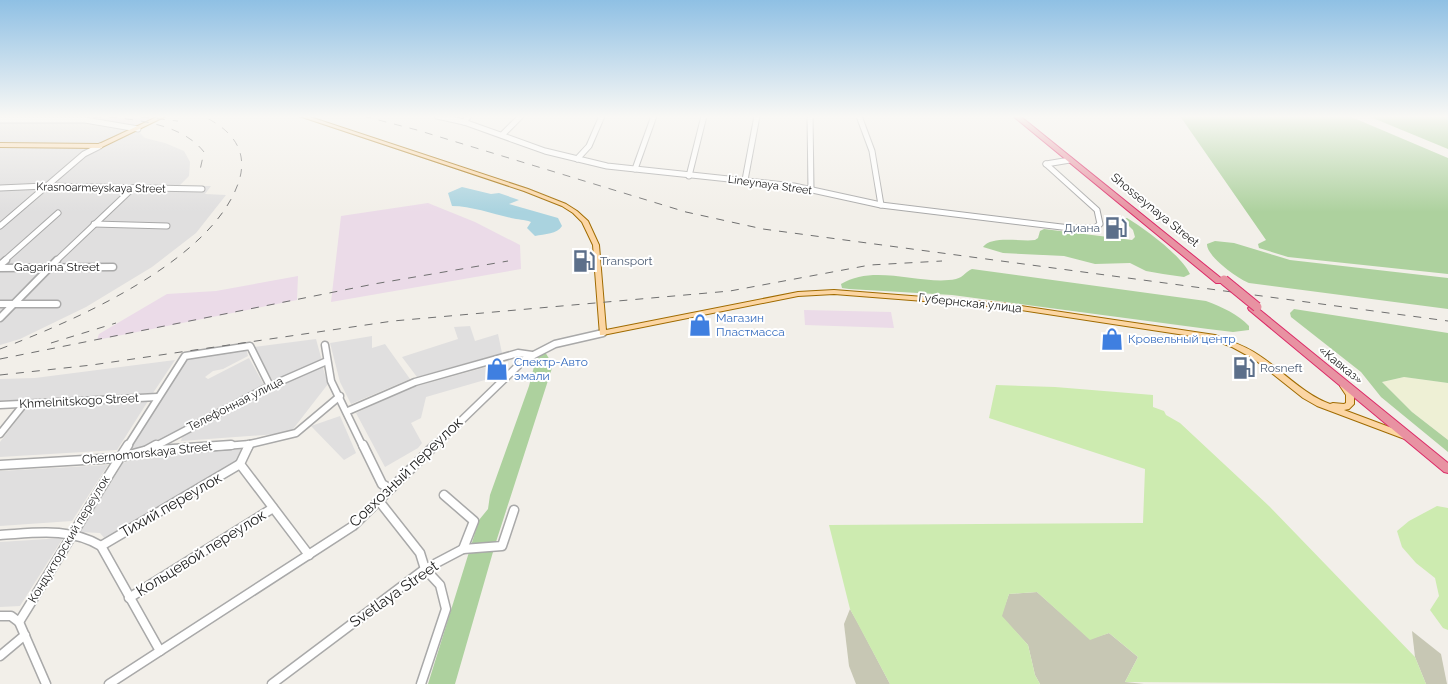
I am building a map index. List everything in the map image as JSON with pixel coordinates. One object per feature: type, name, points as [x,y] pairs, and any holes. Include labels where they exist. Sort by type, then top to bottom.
[{"type":"highway","name":"Shosseynaya Street","points":[[1055,148],[1085,169],[1221,280]]},
{"type":"highway","name":"«Кавказ»","points":[[1221,280],[1448,469]]},
{"type":"highway","name":"«Кавказ»","points":[[1254,308],[1448,463]]},
{"type":"main road","points":[[398,148],[526,190],[564,205],[585,221],[596,245],[603,333]]},
{"type":"main road","name":"Губернская улица","points":[[603,333],[816,292],[983,303],[1212,337],[1235,345],[1257,357],[1306,396],[1320,404],[1411,439]]},
{"type":"main road","points":[[1320,404],[1337,407],[1350,404],[1350,395],[1336,377]]},
{"type":"street","points":[[2,223],[84,154],[96,148]]},
{"type":"street","name":"Lineynaya Street","points":[[538,148],[577,159],[635,169],[689,176],[745,180],[811,190],[881,205],[1084,229],[1095,228],[1100,224],[1100,216],[1097,210],[1076,189],[1046,164],[1070,160]]},
{"type":"street","points":[[577,159],[587,148]]},
{"type":"street","points":[[635,169],[643,148]]},
{"type":"street","points":[[689,176],[696,148]]},
{"type":"street","points":[[745,180],[752,148]]},
{"type":"street","points":[[809,148],[811,190]]},
{"type":"street","points":[[871,148],[881,205]]},
{"type":"street","name":"Krasnoarmeyskaya Street","points":[[0,188],[45,186],[202,189]]},
{"type":"street","points":[[0,318],[94,224],[133,188]]},
{"type":"street","points":[[0,266],[58,213]]},
{"type":"street","points":[[94,224],[167,226]]},
{"type":"street","name":"Gagarina Street","points":[[0,266],[49,268],[113,267]]},
{"type":"street","points":[[0,304],[57,304]]},
{"type":"street","name":"Совхозный переулок","points":[[109,684],[360,520],[474,407],[532,355],[555,344],[603,333]]},
{"type":"street","points":[[325,345],[331,381],[348,411],[382,484],[390,489]]},
{"type":"street","name":"Кондукторский переулок","points":[[19,622],[118,458],[185,356],[250,346],[270,386]]},
{"type":"street","points":[[348,411],[415,382],[518,353],[532,355]]},
{"type":"street","name":"Телефонная улица","points":[[144,452],[270,386],[327,361]]},
{"type":"street","name":"Chernomorskaya Street","points":[[0,465],[118,458],[144,452],[250,444],[296,433],[340,396]]},
{"type":"street","name":"Khmelnitskogo Street","points":[[0,405],[158,397]]},
{"type":"street","points":[[0,434],[24,404]]},
{"type":"street","points":[[250,444],[240,464],[309,555]]},
{"type":"street","name":"Тихий переулок","points":[[101,546],[240,464]]},
{"type":"street","points":[[444,496],[474,522],[463,549],[502,546],[514,510]]},
{"type":"street","points":[[379,501],[420,553],[425,569],[440,585],[446,609],[421,684]]},
{"type":"street","name":"Кольцевой переулок","points":[[128,598],[273,508]]},
{"type":"street","points":[[0,535],[72,532],[89,538],[101,546],[128,598],[160,652]]},
{"type":"street","name":"Svetlaya Street","points":[[272,684],[425,569],[463,549]]},
{"type":"street","points":[[0,616],[11,616],[19,622],[32,657],[46,684]]},
{"type":"street","points":[[0,656],[25,635]]},
{"type":"shaded area","points":[[0,148],[177,148],[184,151],[190,162],[189,176],[179,186],[211,186],[205,194],[226,195],[196,233],[152,267],[86,307],[20,339],[0,345]]},
{"type":"shaded area","points":[[428,203],[475,222],[520,245],[521,269],[331,302],[341,216]]},
{"type":"shaded area","points":[[298,276],[297,300],[97,340],[99,334],[167,294],[216,291]]},
{"type":"shaded area","points":[[804,310],[891,312],[894,328],[805,325]]},
{"type":"shaded area","points":[[470,326],[475,341],[498,334],[502,353],[417,377],[402,357],[458,339],[454,327]]},
{"type":"shaded area","points":[[372,336],[372,348],[385,344],[410,379],[351,404],[340,382],[330,343]]},
{"type":"shaded area","points":[[316,339],[322,361],[273,381],[254,347]]},
{"type":"shaded area","points":[[246,347],[248,356],[223,369],[213,371],[205,377],[208,379],[249,358],[264,385],[143,449],[130,449],[187,357]]},
{"type":"shaded area","points":[[175,360],[153,393],[0,401],[0,379],[35,378]]},
{"type":"shaded area","points":[[501,363],[502,375],[426,397],[421,418],[411,423],[422,443],[418,448],[385,467],[356,413],[410,388]]},
{"type":"shaded area","points":[[322,365],[328,384],[290,433],[181,441],[183,433],[272,389],[277,384]]},
{"type":"shaded area","points":[[1404,377],[1448,383],[1448,440],[1412,412],[1382,382]]},
{"type":"shaded area","points":[[148,401],[117,450],[0,457],[0,442],[26,408]]},
{"type":"shaded area","points":[[340,416],[356,453],[344,460],[311,426]]},
{"type":"shaded area","points":[[245,449],[235,464],[106,540],[100,533],[80,532],[123,463],[145,455]]},
{"type":"shaded area","points":[[108,465],[72,521],[0,526],[0,471]]},
{"type":"shaded area","points":[[63,538],[20,606],[0,607],[0,542]]},
{"type":"shaded area","points":[[1037,592],[1090,639],[1109,633],[1138,657],[1125,682],[1144,684],[1040,684],[1035,675],[1028,645],[1001,616],[1009,594]]},
{"type":"shaded area","points":[[850,609],[890,684],[856,684],[849,666],[844,624]]},
{"type":"shaded area","points":[[1412,631],[1441,654],[1447,684],[1426,684],[1415,657]]},
{"type":"green space","points":[[1202,148],[1424,148],[1448,158],[1448,274],[1288,257],[1259,248],[1258,244],[1266,240]]},
{"type":"green space","points":[[1127,218],[1171,251],[1190,274],[1184,277],[1146,271],[1130,263],[1095,264],[1064,256],[1003,253],[983,247],[987,243],[999,240],[1035,240],[1038,238],[1040,231],[1044,229],[1132,240],[1135,237],[1133,230],[1122,219]]},
{"type":"green space","points":[[1215,241],[1234,243],[1290,260],[1448,278],[1448,309],[1249,283],[1231,272],[1212,255],[1207,244]]},
{"type":"green space","points":[[972,269],[1206,301],[1235,314],[1249,326],[1249,330],[1233,332],[952,295],[849,289],[842,288],[841,284],[854,278],[869,275],[899,276],[928,280],[956,279]]},
{"type":"green space","points":[[1294,309],[1448,333],[1448,383],[1404,377],[1382,382],[1412,412],[1448,440],[1448,452],[1381,397],[1361,372],[1291,317],[1290,313]]},
{"type":"green space","points":[[545,352],[553,365],[495,545],[455,684],[428,684],[479,520],[488,509],[490,495],[529,386],[536,359]]},
{"type":"green space","points":[[996,385],[1055,387],[1153,395],[1153,407],[1164,411],[1166,415],[1180,423],[1269,506],[1415,657],[1426,684],[1125,682],[1138,657],[1109,633],[1090,640],[1037,592],[1009,594],[1002,616],[1028,645],[1035,675],[1040,684],[890,684],[850,609],[829,525],[1143,523],[1145,469],[989,418]]},
{"type":"green space","points":[[1437,506],[1448,508],[1448,630],[1443,628],[1430,610],[1439,596],[1435,578],[1416,563],[1402,547],[1397,531],[1409,521]]},
{"type":"water","points":[[462,187],[491,194],[499,193],[519,200],[509,204],[558,218],[562,226],[554,232],[535,236],[527,228],[531,222],[452,206],[448,193]]},
{"type":"railway","points":[[200,148],[204,152],[200,170]]},
{"type":"railway","points":[[0,349],[101,305],[171,262],[201,237],[224,210],[239,181],[241,159],[238,148]]},
{"type":"railway","points":[[476,148],[686,212],[763,229],[1448,321]]},
{"type":"railway","points":[[0,359],[374,284],[508,261]]},
{"type":"railway","points":[[0,375],[92,365],[393,321],[730,291],[870,265],[942,261]]},
{"type":"railway","points":[[51,343],[116,323]]},
{"type":"place","name":"Диана","points":[[1116,228]]},
{"type":"place","name":"Transport","points":[[584,261]]},
{"type":"place","name":"Магазин Пластмасса","points":[[700,325]]},
{"type":"place","name":"Кровельный центр","points":[[1112,339]]},
{"type":"place","name":"Rosneft","points":[[1244,368]]},
{"type":"place","name":"Спектр-Авто эмали","points":[[497,369]]}]
